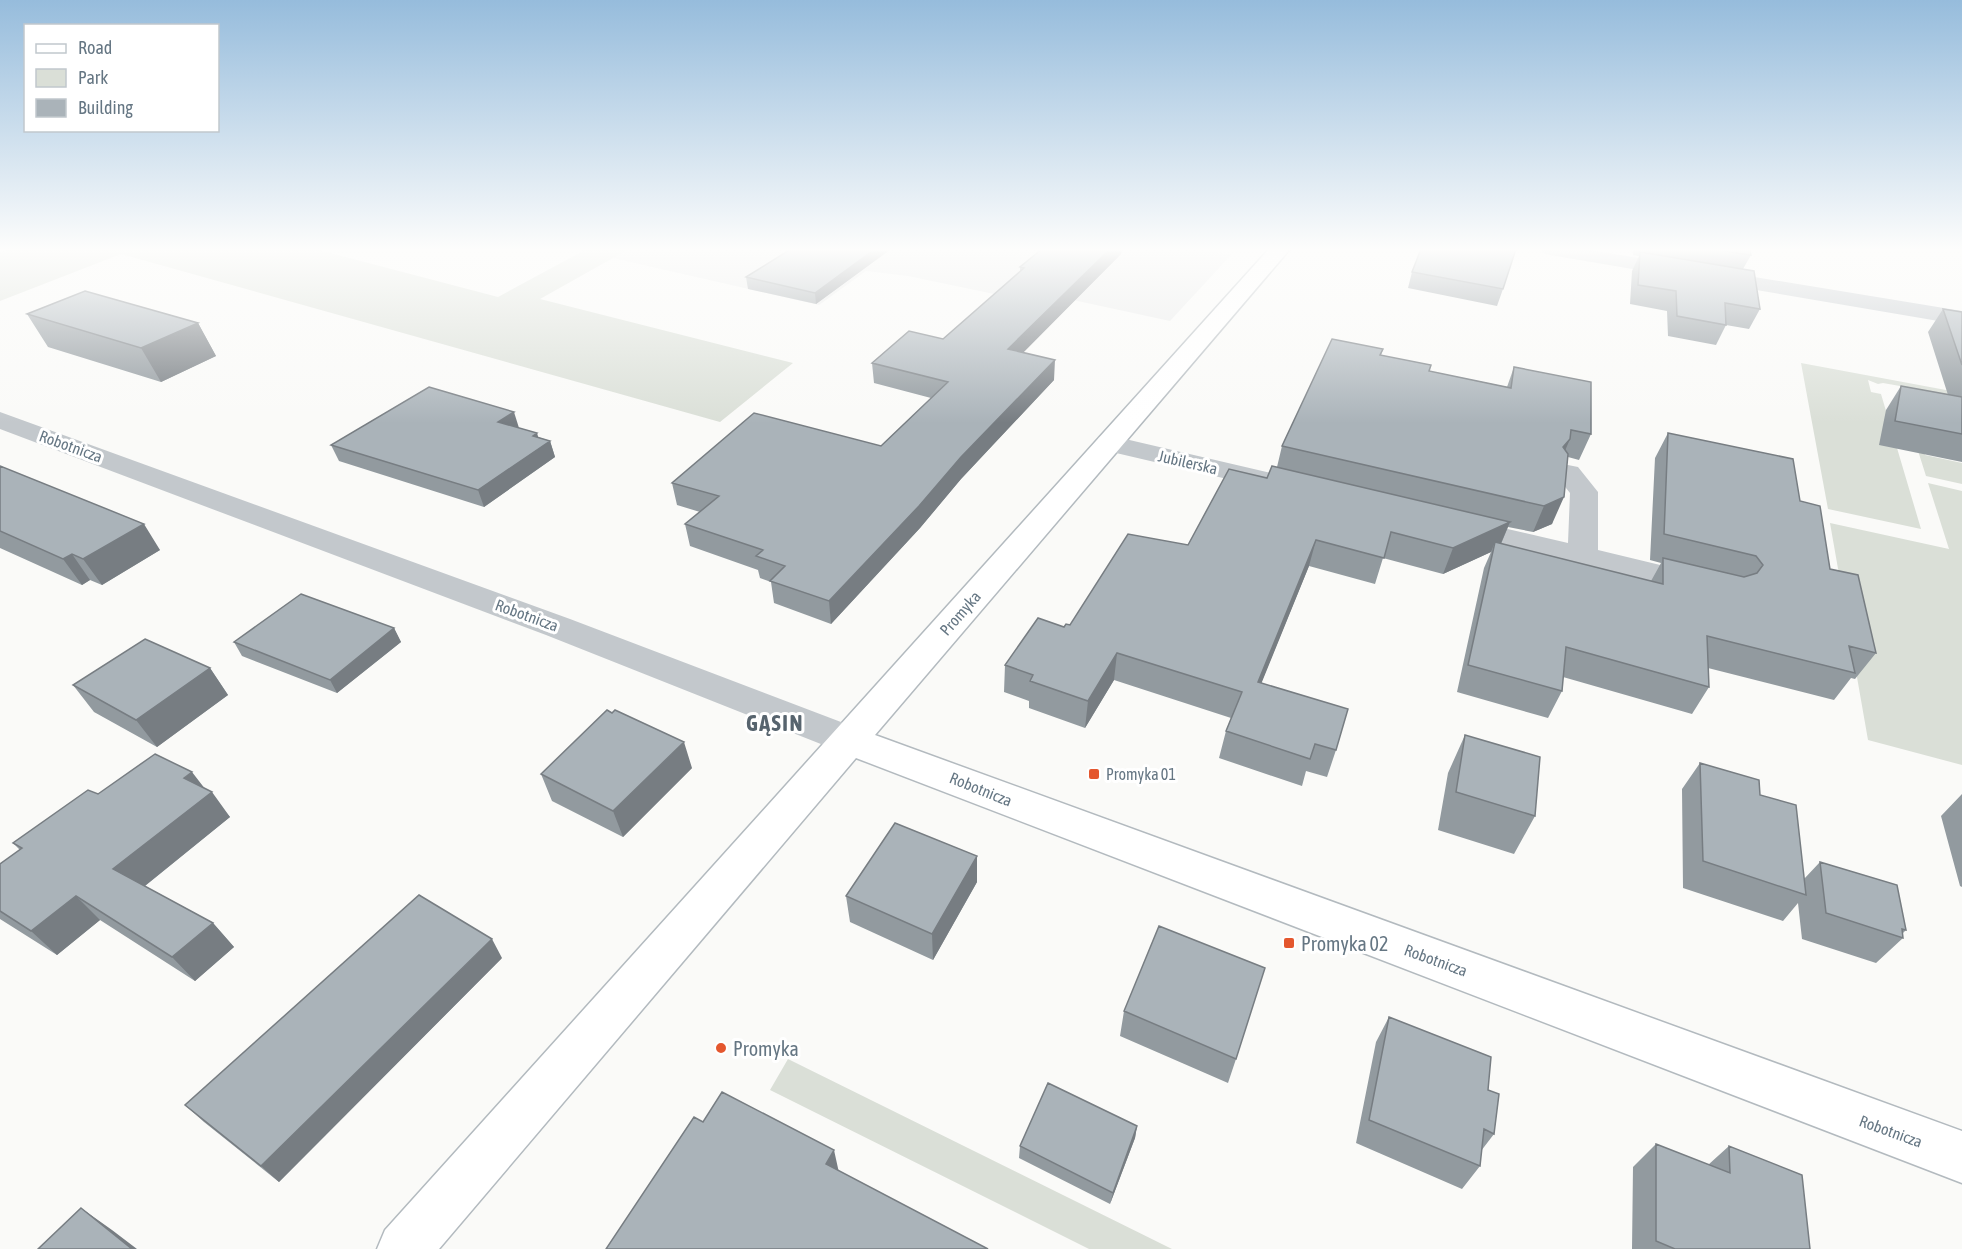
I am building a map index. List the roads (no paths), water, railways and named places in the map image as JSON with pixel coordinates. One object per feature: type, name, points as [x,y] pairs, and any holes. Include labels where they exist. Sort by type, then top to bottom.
[{"type":"street","name":"Promyka","points":[[404,1249],[1228,307]]},
{"type":"street","points":[[1898,307],[1962,318]]},
{"type":"street","name":"Robotnicza","points":[[0,420],[558,627],[1090,832],[1962,1157]]},
{"type":"street","name":"Jubilerska","points":[[1108,443],[1296,488]]},
{"type":"street","points":[[1568,473],[1584,492],[1583,556]]},
{"type":"street","points":[[1434,520],[1728,591]]},
{"type":"place","name":"Promyka 01","points":[[1094,774]]},
{"type":"place","name":"Promyka 02","points":[[1289,943]]},
{"type":"place","name":"Promyka","points":[[721,1048]]},
{"type":"district","name":"GĄSIN","points":[[775,723]]}]
